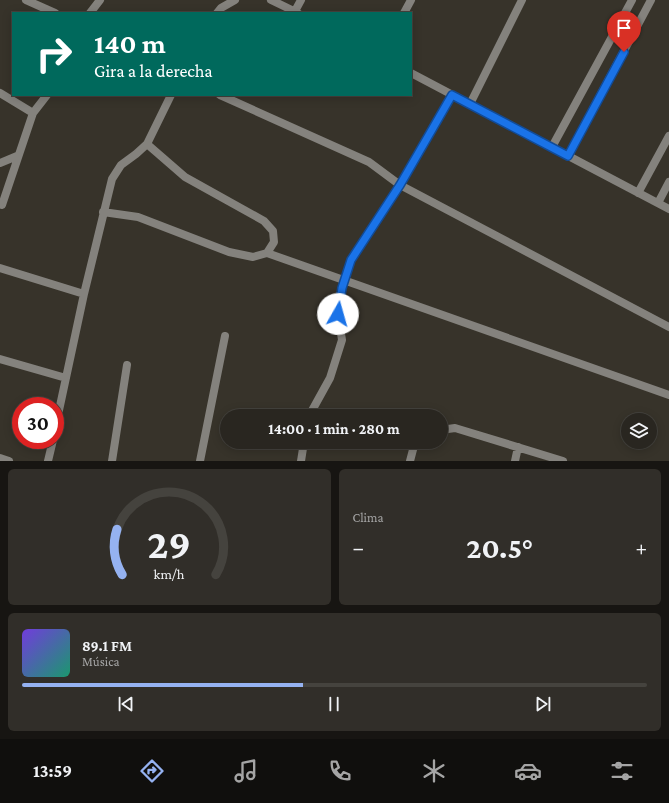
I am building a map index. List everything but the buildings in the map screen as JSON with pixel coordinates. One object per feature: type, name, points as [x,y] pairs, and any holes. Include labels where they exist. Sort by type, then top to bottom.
[{"type":"street","points":[[26,0],[53,12]]},
{"type":"street","points":[[91,12],[100,0]]},
{"type":"street","points":[[218,12],[221,8],[235,0]]},
{"type":"street","points":[[271,0],[297,12],[301,0]]},
{"type":"street","points":[[405,12],[411,0]]},
{"type":"street","points":[[470,104],[522,0]]},
{"type":"street","points":[[552,147],[632,0]]},
{"type":"street","points":[[568,156],[651,0]]},
{"type":"street","points":[[412,74],[669,209]]},
{"type":"street","points":[[0,93],[33,113]]},
{"type":"street","points":[[313,409],[330,378],[342,340],[338,314],[344,280],[351,260],[400,185],[452,95]]},
{"type":"street","points":[[2,205],[17,156],[33,113],[46,96]]},
{"type":"street","points":[[62,397],[84,294],[112,179],[121,165],[147,144],[171,96]]},
{"type":"street","points":[[222,96],[369,162],[400,185],[669,327]]},
{"type":"street","points":[[638,193],[669,136]]},
{"type":"street","points":[[147,144],[185,177],[264,221],[273,231],[274,242],[268,253]]},
{"type":"street","points":[[0,163],[17,156]]},
{"type":"street","points":[[658,203],[669,182]]},
{"type":"street","points":[[103,212],[138,217],[229,252],[253,256],[268,253],[669,395]]},
{"type":"street","points":[[0,268],[84,294]]},
{"type":"street","points":[[200,461],[225,336]]},
{"type":"street","points":[[0,360],[66,378]]},
{"type":"street","points":[[112,461],[127,365]]},
{"type":"street","points":[[448,429],[455,428],[563,461]]},
{"type":"street","points":[[515,461],[518,447]]},
{"type":"street","points":[[48,461],[51,449]]},
{"type":"street","points":[[301,461],[303,449]]},
{"type":"street","points":[[410,461],[413,449]]},
{"type":"street","points":[[0,458],[9,461]]},
{"type":"route","points":[[338,314],[342,288],[351,260],[400,185],[452,95],[568,156],[624,52]]}]
